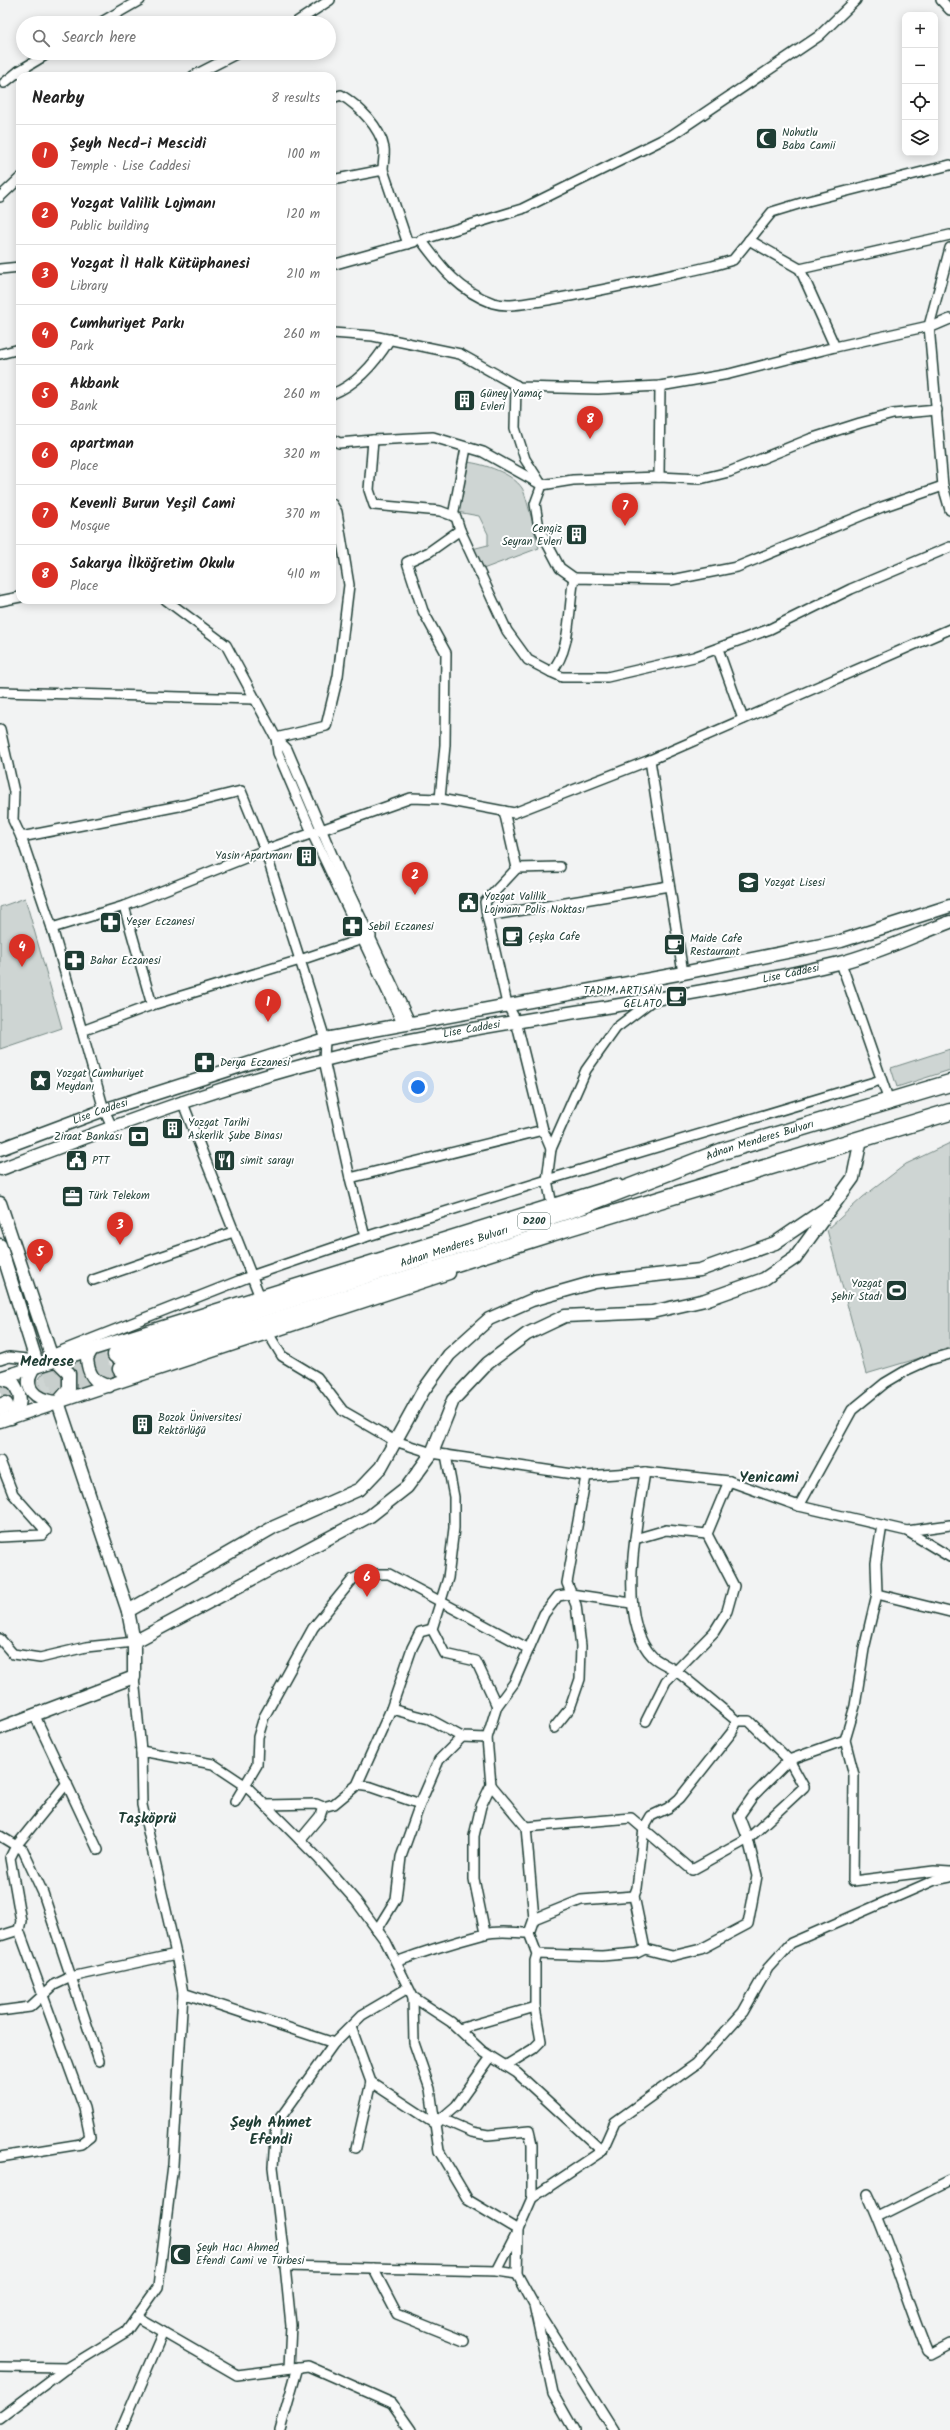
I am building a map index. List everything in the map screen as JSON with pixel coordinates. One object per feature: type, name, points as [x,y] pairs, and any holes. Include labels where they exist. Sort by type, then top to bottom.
[{"type":"highway","name":"Adnan Menderes Bulvarı","points":[[950,1083],[723,1152],[576,1208],[119,1362],[950,1112]]},
{"type":"street","points":[[112,16],[140,0]]},
{"type":"street","points":[[305,16],[330,0]]},
{"type":"street","points":[[336,264],[408,244],[522,209],[672,135],[819,36],[856,0]]},
{"type":"street","points":[[942,0],[950,10]]},
{"type":"street","points":[[22,72],[39,60]]},
{"type":"street","points":[[201,72],[224,60]]},
{"type":"street","points":[[1,84],[16,76]]},
{"type":"street","points":[[336,97],[341,96],[355,103],[374,126],[384,148],[383,170],[408,244]]},
{"type":"street","points":[[421,240],[441,266],[464,290],[495,304],[525,304],[571,296],[712,266],[733,260],[772,212],[808,201],[950,165]]},
{"type":"street","points":[[336,179],[383,170]]},
{"type":"street","points":[[0,197],[16,182]]},
{"type":"street","points":[[800,269],[950,235]]},
{"type":"street","points":[[749,240],[800,269],[835,347]]},
{"type":"street","points":[[950,248],[929,327],[937,410],[946,464],[943,486],[950,510]]},
{"type":"street","points":[[0,269],[16,267]]},
{"type":"street","points":[[336,333],[390,339],[460,354],[519,387],[598,389],[660,386],[729,374],[835,347],[929,327],[950,319]]},
{"type":"street","points":[[336,392],[350,385],[370,368],[390,339]]},
{"type":"street","points":[[0,354],[16,350]]},
{"type":"street","points":[[516,385],[515,428],[525,459],[542,485]]},
{"type":"street","points":[[658,478],[660,386]]},
{"type":"street","points":[[336,441],[339,443],[433,437],[483,452],[542,485],[573,480],[658,478],[700,479],[729,472],[797,444],[893,414],[937,410]]},
{"type":"street","points":[[373,440],[369,490],[374,505],[440,511],[456,517],[460,530],[507,631],[528,660],[562,677],[607,677],[694,657],[718,649],[770,628],[851,589],[950,546]]},
{"type":"street","points":[[453,516],[466,448]]},
{"type":"street","points":[[542,485],[535,504],[539,528],[560,568],[574,578],[671,580],[737,567],[882,507],[943,486]]},
{"type":"street","points":[[276,738],[326,726],[337,683],[349,585],[336,510]]},
{"type":"street","points":[[440,799],[445,745],[446,653],[423,611],[407,562],[429,552],[460,530]]},
{"type":"street","points":[[550,672],[562,650],[569,629],[569,599],[574,578]]},
{"type":"street","points":[[0,601],[16,598]]},
{"type":"street","points":[[171,604],[226,645],[276,738],[278,754],[367,938],[406,1023]]},
{"type":"street","points":[[52,928],[124,906],[162,890],[200,878],[265,850],[317,833],[412,798],[440,799],[514,812],[650,760],[950,628]]},
{"type":"street","points":[[718,649],[743,719]]},
{"type":"street","points":[[0,692],[254,699]]},
{"type":"street","points":[[0,729],[3,749],[14,792],[14,820],[52,928],[104,1110],[112,1127]]},
{"type":"street","points":[[650,760],[683,972]]},
{"type":"street","points":[[21,837],[184,805],[241,791],[265,850],[325,1039],[324,1060],[364,1237]]},
{"type":"street","points":[[504,811],[517,868]]},
{"type":"street","points":[[551,1149],[543,1130],[516,1021],[507,1004],[485,902],[517,868],[560,866]]},
{"type":"street","points":[[487,916],[669,886]]},
{"type":"street","points":[[124,906],[152,1005]]},
{"type":"street","name":"Lise Caddesi","points":[[0,1149],[104,1110],[325,1039],[841,941],[950,906]]},
{"type":"street","name":"Lise Caddesi","points":[[0,1169],[182,1101],[324,1060],[516,1021],[653,1000],[841,963],[950,922]]},
{"type":"street","points":[[82,1031],[152,1005],[367,938]]},
{"type":"street","points":[[841,963],[889,1101]]},
{"type":"street","points":[[552,1205],[547,1180],[551,1149],[586,1070],[616,1028],[653,1000]]},
{"type":"street","points":[[54,1358],[251,1276],[364,1237],[547,1180],[882,1080]]},
{"type":"street","points":[[182,1101],[260,1297]]},
{"type":"street","points":[[350,1178],[543,1130]]},
{"type":"street","points":[[0,1639],[13,1654],[40,1658],[86,1647],[134,1642],[370,1516],[407,1487],[432,1453],[453,1400],[488,1363],[527,1334],[565,1316],[652,1312],[705,1300],[764,1279],[795,1258],[853,1178],[861,1139]]},
{"type":"street","points":[[0,1378],[54,1358],[92,1349],[723,1152]]},
{"type":"street","points":[[4,1413],[58,1402],[109,1386],[774,1166]]},
{"type":"street","points":[[128,1610],[274,1527],[360,1489],[382,1467],[423,1390],[449,1355],[489,1319],[532,1300],[595,1282],[700,1270],[775,1244],[836,1201]]},
{"type":"street","points":[[0,1203],[54,1358],[69,1373],[69,1389],[58,1402]]},
{"type":"street","points":[[93,1280],[233,1232]]},
{"type":"street","points":[[0,1245],[35,1364],[30,1377],[30,1386],[34,1394],[40,1399],[58,1402]]},
{"type":"street","points":[[268,1333],[282,1356],[317,1377],[343,1411],[395,1441],[432,1453],[586,1476],[645,1472],[729,1482],[799,1506],[907,1531],[950,1558]]},
{"type":"street","points":[[92,1349],[87,1358],[90,1374],[99,1384],[109,1386]]},
{"type":"street","points":[[799,1506],[852,1410],[885,1383],[907,1370],[929,1360],[950,1355]]},
{"type":"street","points":[[0,1360],[9,1357],[35,1364]]},
{"type":"street","points":[[0,1378],[14,1382],[20,1393],[20,1407],[4,1413]]},
{"type":"street","points":[[0,2418],[68,2368],[126,2332],[158,2287],[173,2165],[183,1993],[176,1954],[142,1805],[141,1751],[134,1677],[134,1642],[128,1610],[58,1402]]},
{"type":"street","points":[[446,1455],[454,1497],[454,1528],[448,1578],[439,1602],[432,1629],[445,1654],[476,1661],[497,1706]]},
{"type":"street","points":[[0,1460],[13,1494],[46,1531],[42,1535],[0,1537]]},
{"type":"street","points":[[526,1827],[631,1818],[692,1870],[748,1839],[804,1787],[789,1760],[749,1721],[737,1721],[675,1670],[654,1657],[644,1646],[631,1603],[635,1539],[645,1472]]},
{"type":"street","points":[[554,1728],[570,1708],[580,1679],[581,1646],[576,1606],[567,1583],[586,1476]]},
{"type":"street","points":[[707,1534],[729,1482]]},
{"type":"street","points":[[882,1525],[876,1563],[877,1594],[864,1649],[855,1706],[845,1740],[854,1774],[853,1881],[934,1871],[950,1872]]},
{"type":"street","points":[[907,1531],[950,1525]]},
{"type":"street","points":[[635,1539],[666,1530],[707,1534]]},
{"type":"street","points":[[646,1721],[666,1681],[675,1670],[714,1632],[727,1611],[734,1586],[707,1534]]},
{"type":"street","points":[[235,1802],[246,1786],[257,1765],[258,1737],[264,1718],[313,1628],[353,1579],[363,1574],[389,1574],[439,1602],[529,1648]]},
{"type":"street","points":[[485,1933],[474,1879],[474,1836],[481,1806],[491,1785],[487,1738],[497,1706],[514,1683],[544,1614],[558,1596],[571,1594],[631,1603]]},
{"type":"street","points":[[877,1594],[950,1612]]},
{"type":"street","points":[[265,1805],[316,1804],[323,1807],[334,1804],[357,1785],[391,1709],[412,1648],[420,1632],[432,1629]]},
{"type":"street","points":[[0,1728],[134,1677]]},
{"type":"street","points":[[391,1709],[429,1719],[462,1737],[487,1738]]},
{"type":"street","points":[[34,1714],[98,1850]]},
{"type":"street","points":[[646,1949],[634,1896],[637,1888],[644,1828],[651,1816],[668,1808],[679,1799],[732,1732],[737,1721]]},
{"type":"street","points":[[377,1930],[396,1899],[401,1857],[438,1760],[462,1737]]},
{"type":"street","points":[[538,1954],[602,1956],[637,1953],[646,1949],[672,1956],[701,1949],[748,1924],[757,1876],[748,1839],[739,1816],[753,1796],[789,1760],[845,1740]]},
{"type":"street","points":[[141,1751],[213,1764],[246,1786],[300,1840],[356,1901],[386,1942],[413,1997],[459,2029],[491,2057],[517,2073],[602,2151]]},
{"type":"street","points":[[0,2157],[81,2144],[90,2137],[84,2108],[19,1930],[21,1921],[10,1858],[16,1846],[67,1783]]},
{"type":"street","points":[[357,1785],[371,1787],[420,1804]]},
{"type":"street","points":[[491,1785],[526,1827],[534,1918],[529,1933],[538,1954],[535,1961],[535,2008],[541,2041],[533,2049],[505,2066]]},
{"type":"street","points":[[300,1840],[320,1816],[323,1807]]},
{"type":"street","points":[[0,1836],[24,1850],[43,1893],[99,2061]]},
{"type":"street","points":[[532,2198],[602,2151],[615,2122],[696,2064],[743,2012],[768,1968],[791,1943],[934,1880],[950,1877]]},
{"type":"street","points":[[534,1918],[581,1900],[634,1896]]},
{"type":"street","points":[[0,1936],[19,1930]]},
{"type":"street","points":[[396,1962],[445,1944],[478,1937],[485,1933],[529,1933]]},
{"type":"street","points":[[0,2011],[30,2007],[54,1985],[71,1976],[176,1954]]},
{"type":"street","points":[[280,2430],[293,2368],[291,2325],[273,2167],[276,2124],[334,2043],[362,2015],[408,1988]]},
{"type":"street","points":[[183,1993],[334,2043]]},
{"type":"street","points":[[413,1997],[414,2043],[430,2089],[438,2121],[439,2152],[468,2200],[518,2230]]},
{"type":"street","points":[[459,2029],[535,2008]]},
{"type":"street","points":[[351,2027],[371,2082],[356,2148]]},
{"type":"street","points":[[438,2121],[456,2106],[491,2057]]},
{"type":"street","points":[[371,2082],[438,2121],[472,2132],[488,2136],[529,2131],[532,2144],[532,2198],[518,2230],[497,2271]]},
{"type":"street","points":[[878,2217],[950,2181]]},
{"type":"street","points":[[867,2194],[878,2217],[910,2310],[927,2351],[931,2354],[950,2344]]},
{"type":"street","points":[[518,2230],[517,2274],[534,2305],[613,2430]]},
{"type":"street","points":[[285,2266],[497,2271],[517,2274]]},
{"type":"street","points":[[373,2268],[397,2314],[464,2340]]},
{"type":"street","points":[[534,2305],[553,2393],[574,2430]]},
{"type":"street","points":[[137,2317],[237,2375],[308,2366],[392,2403],[411,2430]]},
{"type":"street","points":[[124,2428],[163,2332]]},
{"type":"street","points":[[0,2367],[68,2368]]},
{"type":"shaded area","points":[[467,462],[497,470],[512,478],[522,488],[539,548],[483,569],[472,549],[488,545],[488,534],[479,516],[457,512]]},
{"type":"shaded area","points":[[25,898],[62,1028],[0,1049],[0,907]]},
{"type":"shaded area","points":[[950,1049],[950,1070],[897,1087],[891,1068]]},
{"type":"shaded area","name":"Yozgat Şehir Stadı","points":[[950,1143],[950,1349],[866,1374],[827,1230],[863,1197],[906,1164]]},
{"type":"shaded area","points":[[50,1371],[58,1374],[61,1382],[58,1390],[50,1393],[42,1390],[39,1382],[42,1374]]},
{"type":"tunnel","points":[[0,1392],[116,1355]]},
{"type":"tunnel","points":[[6,1405],[121,1369]]},
{"type":"place","name":"Nohutlu Baba Camii","points":[[767,139]]},
{"type":"place","name":"Güney Yamaç Evleri","points":[[464,400]]},
{"type":"place","name":"Sakarya İlköğretim Okulu","points":[[590,439]]},
{"type":"place","name":"Kevenli Burun Yeşil Cami","points":[[625,526]]},
{"type":"place","name":"Cengiz Seyran Evleri","points":[[577,535]]},
{"type":"place","name":"Yasin Apartmanı","points":[[307,856]]},
{"type":"place","name":"Yozgat Lisesi","points":[[748,883]]},
{"type":"place","name":"Yozgat Valilik Lojmanı","points":[[415,895]]},
{"type":"place","name":"Yozgat Valilik Lojmanı Polis Noktası","points":[[469,903]]},
{"type":"place","name":"Yeşer Eczanesi","points":[[111,922]]},
{"type":"place","name":"Sebil Eczanesi","points":[[353,927]]},
{"type":"place","name":"Çeşka Cafe","points":[[513,937]]},
{"type":"place","name":"Maide Cafe Restaurant","points":[[675,945]]},
{"type":"place","name":"Bahar Eczanesi","points":[[74,961]]},
{"type":"place","name":"Cumhuriyet Parkı","points":[[22,967]]},
{"type":"place","name":"TADIM ARTISAN GELATO","points":[[677,997]]},
{"type":"place","name":"Şeyh Necd-i Mescidi","points":[[268,1022]]},
{"type":"place","name":"Derya Eczanesi","points":[[205,1063]]},
{"type":"place","name":"Yozgat Cumhuriyet Meydanı","points":[[41,1080]]},
{"type":"place","name":"Yozgat Tarihi Askerlik Şube Binası","points":[[173,1129]]},
{"type":"place","name":"Ziraat Bankası","points":[[138,1137]]},
{"type":"place","name":"PTT","points":[[77,1161]]},
{"type":"place","name":"simit sarayı","points":[[224,1161]]},
{"type":"place","name":"Türk Telekom","points":[[73,1196]]},
{"type":"place","name":"Yozgat İl Halk Kütüphanesi","points":[[120,1245]]},
{"type":"place","name":"Akbank","points":[[40,1272]]},
{"type":"place","name":"Yozgat Şehir Stadı","points":[[897,1290]]},
{"type":"place","name":"Bozok Üniversitesi Rektörlüğü","points":[[143,1424]]},
{"type":"place","name":"apartman","points":[[367,1597]]},
{"type":"place","name":"Şeyh Hacı Ahmed Efendi Cami ve Türbesi","points":[[181,2254]]},
{"type":"district","name":"Medrese","points":[[47,1362]]},
{"type":"district","name":"Yenicami","points":[[769,1478]]},
{"type":"district","name":"Taşköprü","points":[[147,1819]]},
{"type":"district","name":"Şeyh Ahmet Efendi","points":[[271,2132]]}]
